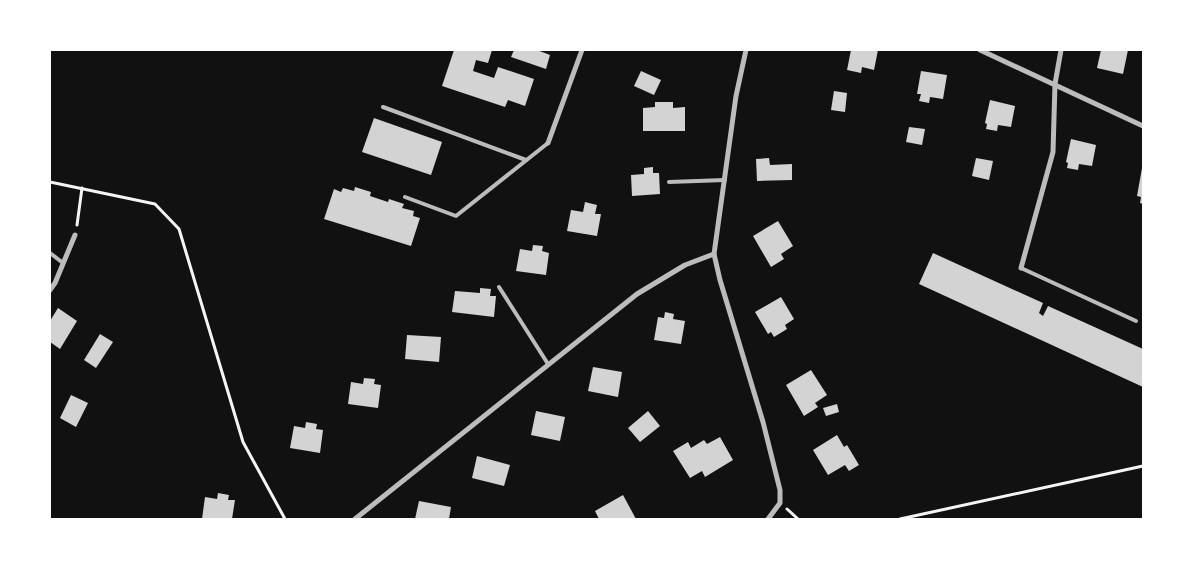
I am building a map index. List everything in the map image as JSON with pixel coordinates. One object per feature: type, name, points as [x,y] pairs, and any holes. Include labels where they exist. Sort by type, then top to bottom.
[{"type":"street","points":[[548,143],[582,50]]},
{"type":"street","points":[[746,50],[736,96],[714,254],[720,280],[763,422],[780,490],[780,503],[768,519]]},
{"type":"street","points":[[980,50],[1143,126]]},
{"type":"street","points":[[1021,268],[1053,152],[1055,84],[1061,50]]},
{"type":"street","points":[[50,290],[76,235]]},
{"type":"street","points":[[355,519],[637,294],[685,265],[714,254]]},
{"type":"lane","points":[[383,107],[526,160]]},
{"type":"lane","points":[[405,197],[456,216],[548,143]]},
{"type":"lane","points":[[670,182],[725,180]]},
{"type":"lane","points":[[50,253],[63,263]]},
{"type":"lane","points":[[1021,268],[1136,322]]},
{"type":"lane","points":[[499,287],[548,364]]},
{"type":"path","points":[[50,182],[155,204],[179,229],[243,442],[285,519]]},
{"type":"path","points":[[76,235],[82,188]]},
{"type":"path","points":[[900,519],[1143,466]]},
{"type":"building","points":[[454,50],[492,50],[488,63],[476,60],[473,71],[494,78],[498,67],[534,79],[525,106],[508,100],[505,107],[442,86]]},
{"type":"building","points":[[514,50],[537,50],[550,55],[546,69],[511,57]]},
{"type":"building","points":[[851,50],[878,50],[874,70],[862,67],[861,73],[847,70]]},
{"type":"building","points":[[1101,50],[1128,50],[1123,74],[1097,68]]},
{"type":"building","points":[[641,71],[661,80],[654,95],[634,86]]},
{"type":"building","points":[[921,71],[947,75],[943,99],[930,97],[929,103],[919,101],[921,94],[917,94]]},
{"type":"building","points":[[834,91],[847,93],[845,112],[831,110]]},
{"type":"building","points":[[990,100],[1015,106],[1011,127],[998,125],[997,131],[986,129],[987,124],[985,123]]},
{"type":"building","points":[[655,102],[673,102],[673,108],[685,107],[685,131],[643,131],[643,108],[655,107]]},
{"type":"building","points":[[374,118],[442,142],[431,175],[362,152]]},
{"type":"building","points":[[909,127],[925,129],[922,145],[906,142]]},
{"type":"building","points":[[1071,139],[1096,145],[1092,166],[1079,164],[1078,170],[1067,168],[1068,163],[1066,162]]},
{"type":"building","points":[[769,158],[770,165],[792,164],[792,180],[757,181],[756,159]]},
{"type":"building","points":[[976,158],[993,161],[989,180],[972,176]]},
{"type":"building","points":[[653,167],[653,173],[659,173],[660,194],[632,196],[631,175],[644,174],[644,168]]},
{"type":"building","points":[[1142,168],[1143,204],[1140,203],[1141,197],[1137,196]]},
{"type":"building","points":[[355,187],[371,192],[370,196],[388,202],[389,199],[404,204],[402,208],[414,211],[413,216],[420,218],[411,246],[324,219],[334,189],[341,192],[343,188],[354,191]]},
{"type":"building","points":[[585,202],[597,205],[595,214],[601,214],[597,236],[567,231],[571,210],[583,212]]},
{"type":"building","points":[[778,221],[793,246],[781,254],[784,259],[771,267],[753,236]]},
{"type":"building","points":[[533,245],[543,246],[542,251],[549,253],[546,275],[516,271],[520,249],[532,251]]},
{"type":"building","points":[[933,253],[1043,303],[1039,313],[1043,316],[1048,306],[1143,349],[1143,387],[919,284]]},
{"type":"building","points":[[480,288],[491,289],[490,296],[496,296],[494,317],[452,312],[455,291],[480,293]]},
{"type":"building","points":[[781,297],[794,319],[785,325],[787,329],[774,337],[771,332],[768,334],[755,312]]},
{"type":"building","points":[[58,308],[77,321],[60,349],[50,342],[50,321]]},
{"type":"building","points":[[665,312],[674,314],[673,319],[685,321],[681,344],[654,340],[658,317],[664,318]]},
{"type":"building","points":[[100,334],[113,342],[96,368],[84,360]]},
{"type":"building","points":[[407,335],[441,337],[439,362],[405,359]]},
{"type":"building","points":[[593,367],[622,372],[618,397],[588,391]]},
{"type":"building","points":[[811,370],[827,395],[815,403],[818,407],[804,416],[786,385]]},
{"type":"building","points":[[364,378],[375,379],[374,384],[381,385],[378,408],[348,404],[351,382],[363,384]]},
{"type":"building","points":[[71,395],[88,403],[76,427],[60,418]]},
{"type":"building","points":[[837,404],[839,412],[826,416],[823,408]]},
{"type":"building","points":[[536,411],[565,417],[560,441],[531,435]]},
{"type":"building","points":[[648,411],[660,426],[640,442],[628,428]]},
{"type":"building","points":[[306,422],[317,424],[316,429],[323,430],[320,453],[290,448],[294,426],[305,428]]},
{"type":"building","points":[[837,435],[844,447],[847,445],[859,465],[849,471],[845,465],[828,475],[813,450]]},
{"type":"building","points":[[720,437],[733,460],[705,477],[702,471],[690,478],[673,451],[688,442],[691,448],[704,440],[707,444]]},
{"type":"building","points":[[477,456],[510,465],[504,486],[472,478]]},
{"type":"building","points":[[218,493],[229,495],[228,500],[235,500],[232,519],[202,519],[205,497],[217,499]]},
{"type":"building","points":[[623,495],[636,519],[599,519],[595,511]]},
{"type":"building","points":[[419,501],[451,507],[449,519],[415,519]]}]
